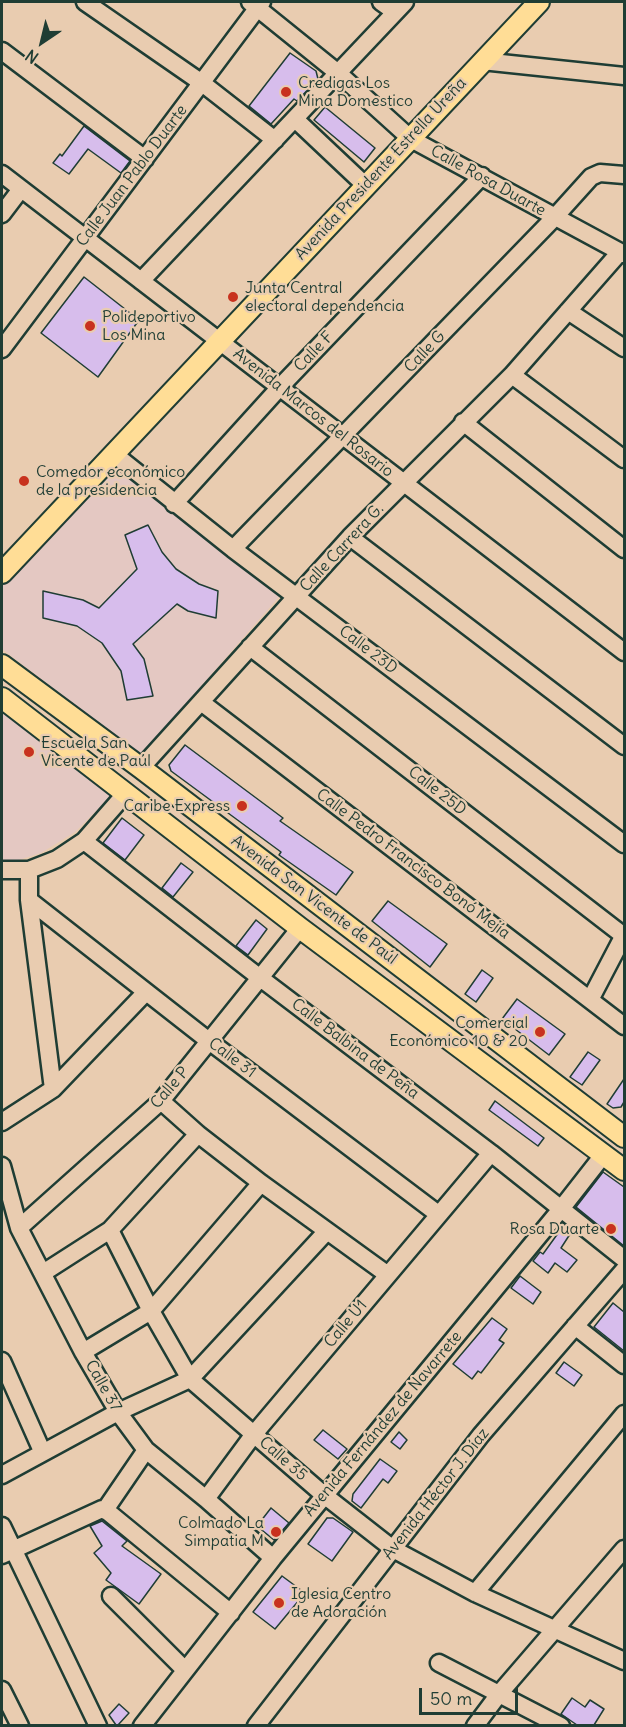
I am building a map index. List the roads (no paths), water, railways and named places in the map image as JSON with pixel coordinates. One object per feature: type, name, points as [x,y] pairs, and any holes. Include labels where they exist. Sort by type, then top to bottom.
[{"type":"main road","name":"Avenida Presidente Estrella Ureña","points":[[2,573],[539,2]]},
{"type":"main road","name":"Avenida San Vicente de Paúl","points":[[2,665],[623,1131]]},
{"type":"main road","name":"Avenida San Vicente de Paúl","points":[[2,699],[300,928],[624,1170]]},
{"type":"main road","name":"Avenida Fernández de Navarrete","points":[[604,1154],[623,1131]]},
{"type":"street","points":[[85,2],[202,83],[275,140]]},
{"type":"street","points":[[141,281],[400,7],[381,2]]},
{"type":"street","name":"Calle Juan Pablo Duarte","points":[[2,349],[202,83],[257,4]]},
{"type":"street","name":"Calle Rosa Duarte","points":[[257,4],[411,139],[622,253]]},
{"type":"street","points":[[2,51],[145,159]]},
{"type":"street","points":[[482,61],[624,76]]},
{"type":"street","points":[[295,119],[366,186]]},
{"type":"street","name":"Calle G","points":[[233,549],[591,177],[600,173],[624,175]]},
{"type":"street","name":"Avenida Marcos del Rosario","points":[[2,174],[624,652]]},
{"type":"street","name":"Calle F","points":[[174,504],[280,387],[482,176]]},
{"type":"street","points":[[2,214],[21,189]]},
{"type":"street","name":"Calle Carrera G.","points":[[141,768],[350,537],[512,375],[622,253]]},
{"type":"street","points":[[568,312],[624,348]]},
{"type":"street","points":[[512,375],[624,459]]},
{"type":"street","points":[[463,422],[624,549]]},
{"type":"street","name":"Calle 23D","points":[[114,454],[174,504],[624,844]]},
{"type":"street","points":[[350,537],[624,746]]},
{"type":"street","name":"Calle 25D","points":[[250,647],[624,935]]},
{"type":"street","name":"Calle Pedro Francisco Bonó Mejía","points":[[201,702],[624,1026]]},
{"type":"street","points":[[2,870],[29,870],[57,859],[84,841],[126,793]]},
{"type":"street","name":"Calle Balbina de Peña","points":[[84,841],[491,1153],[624,1259]]},
{"type":"street","points":[[29,870],[29,900],[53,1089]]},
{"type":"street","name":"Calle 31","points":[[29,900],[209,1041],[438,1214]]},
{"type":"street","name":"Calle P","points":[[19,1228],[161,1101],[300,928]]},
{"type":"street","points":[[590,1000],[624,935]]},
{"type":"street","points":[[2,1122],[53,1089],[146,992]]},
{"type":"street","points":[[161,1101],[198,1134],[261,1183],[387,1275]]},
{"type":"street","points":[[43,1273],[110,1230],[198,1134]]},
{"type":"street","name":"Calle U1","points":[[206,1499],[254,1434],[491,1153]]},
{"type":"street","name":"Avenida Fernández de Navarrete","points":[[141,1725],[273,1558],[604,1154]]},
{"type":"street","name":"Calle 37","points":[[2,1166],[19,1228],[83,1352],[118,1412],[146,1450],[273,1558]]},
{"type":"street","points":[[83,1352],[151,1311],[261,1183]]},
{"type":"street","name":"Calle 35","points":[[110,1230],[151,1311],[190,1379],[324,1496],[393,1549],[475,1593],[624,1661]]},
{"type":"street","points":[[2,1474],[118,1412],[190,1379],[327,1231]]},
{"type":"street","name":"Avenida Héctor J. Díaz","points":[[256,1725],[481,1435],[624,1270]]},
{"type":"street","points":[[576,1326],[624,1365]]},
{"type":"street","points":[[2,1362],[42,1452]]},
{"type":"street","points":[[475,1593],[624,1414]]},
{"type":"street","points":[[105,1510],[146,1450]]},
{"type":"street","points":[[8,1552],[97,1509],[105,1510],[231,1613]]},
{"type":"street","points":[[2,1526],[8,1552],[98,1725]]},
{"type":"street","points":[[475,1725],[624,1549]]},
{"type":"street","points":[[111,1596],[185,1670]]},
{"type":"street","points":[[439,1663],[561,1725]]},
{"type":"street","points":[[2,1690],[21,1725]]},
{"type":"place","name":"Credigas Los Mina Domestico","points":[[286,92]]},
{"type":"place","name":"Junta Central electoral dependencia","points":[[233,297]]},
{"type":"place","name":"Polideportivo Los Mina","points":[[90,326]]},
{"type":"place","name":"Comedor económico de la presidencia","points":[[24,481]]},
{"type":"place","name":"Escuela San Vicente de Paúl","points":[[29,752]]},
{"type":"place","name":"Caribe Express","points":[[242,806]]},
{"type":"place","name":"Comercial Económico 10 & 20","points":[[540,1032]]},
{"type":"place","name":"Rosa Duarte","points":[[611,1229]]},
{"type":"place","name":"Colmado La Simpatia M","points":[[276,1532]]},
{"type":"place","name":"Iglesia Centro de Adoración","points":[[279,1603]]}]
